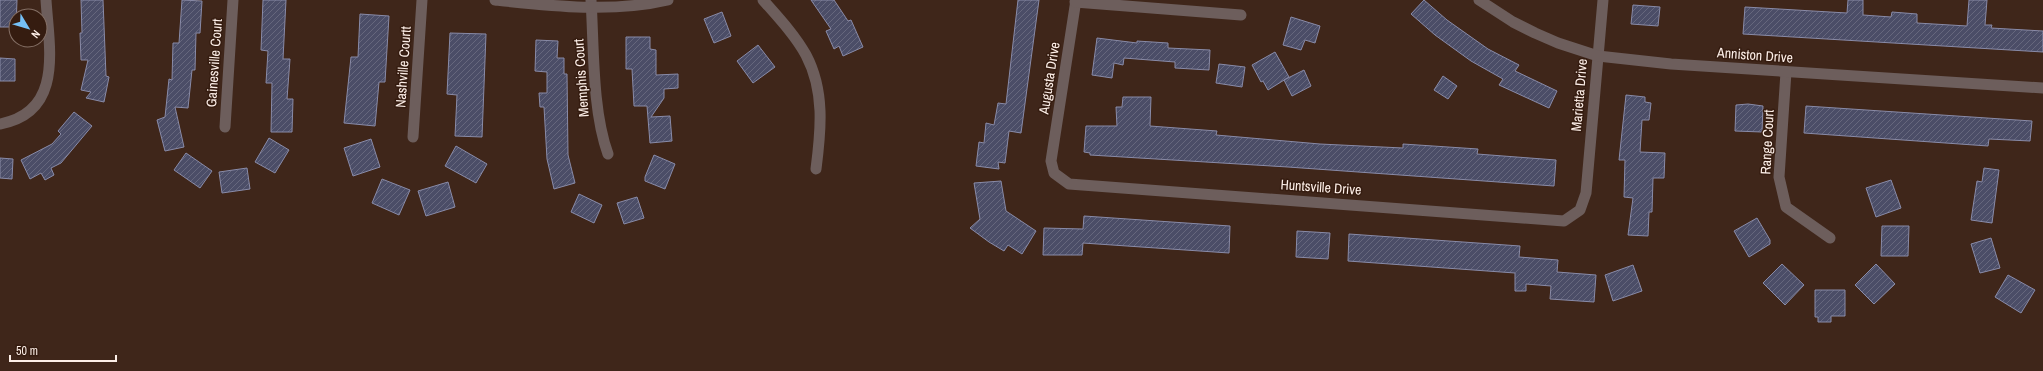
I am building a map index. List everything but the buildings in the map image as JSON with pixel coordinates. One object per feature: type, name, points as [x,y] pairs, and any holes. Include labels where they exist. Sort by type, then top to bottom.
[{"type":"street","points":[[0,124],[16,121],[26,114],[45,92],[50,75],[46,0]]},
{"type":"street","name":"Gainesville Court","points":[[225,127],[233,0]]},
{"type":"street","name":"Nashville Courtt","points":[[413,137],[422,0]]},
{"type":"street","points":[[495,0],[634,5],[668,0]]},
{"type":"street","points":[[763,0],[790,31],[798,43],[806,56],[816,81],[821,106],[816,169]]},
{"type":"street","name":"Anniston Drive","points":[[1479,0],[1513,22],[1535,33],[1558,43],[1598,56],[1671,64],[2043,88]]},
{"type":"street","name":"Marietta Drive","points":[[1586,193],[1603,0]]},
{"type":"street","points":[[1076,1],[1241,15]]},
{"type":"street","name":"Augusta Drive","points":[[1051,161],[1076,1]]},
{"type":"street","name":"Memphis Court","points":[[592,3],[598,112],[601,136],[608,154]]},
{"type":"street","name":"Range Court","points":[[1786,72],[1779,177],[1782,192],[1786,207],[1830,238]]},
{"type":"street","name":"Huntsville Drive","points":[[1051,161],[1054,173],[1069,184],[1564,221],[1580,210],[1586,193]]}]
